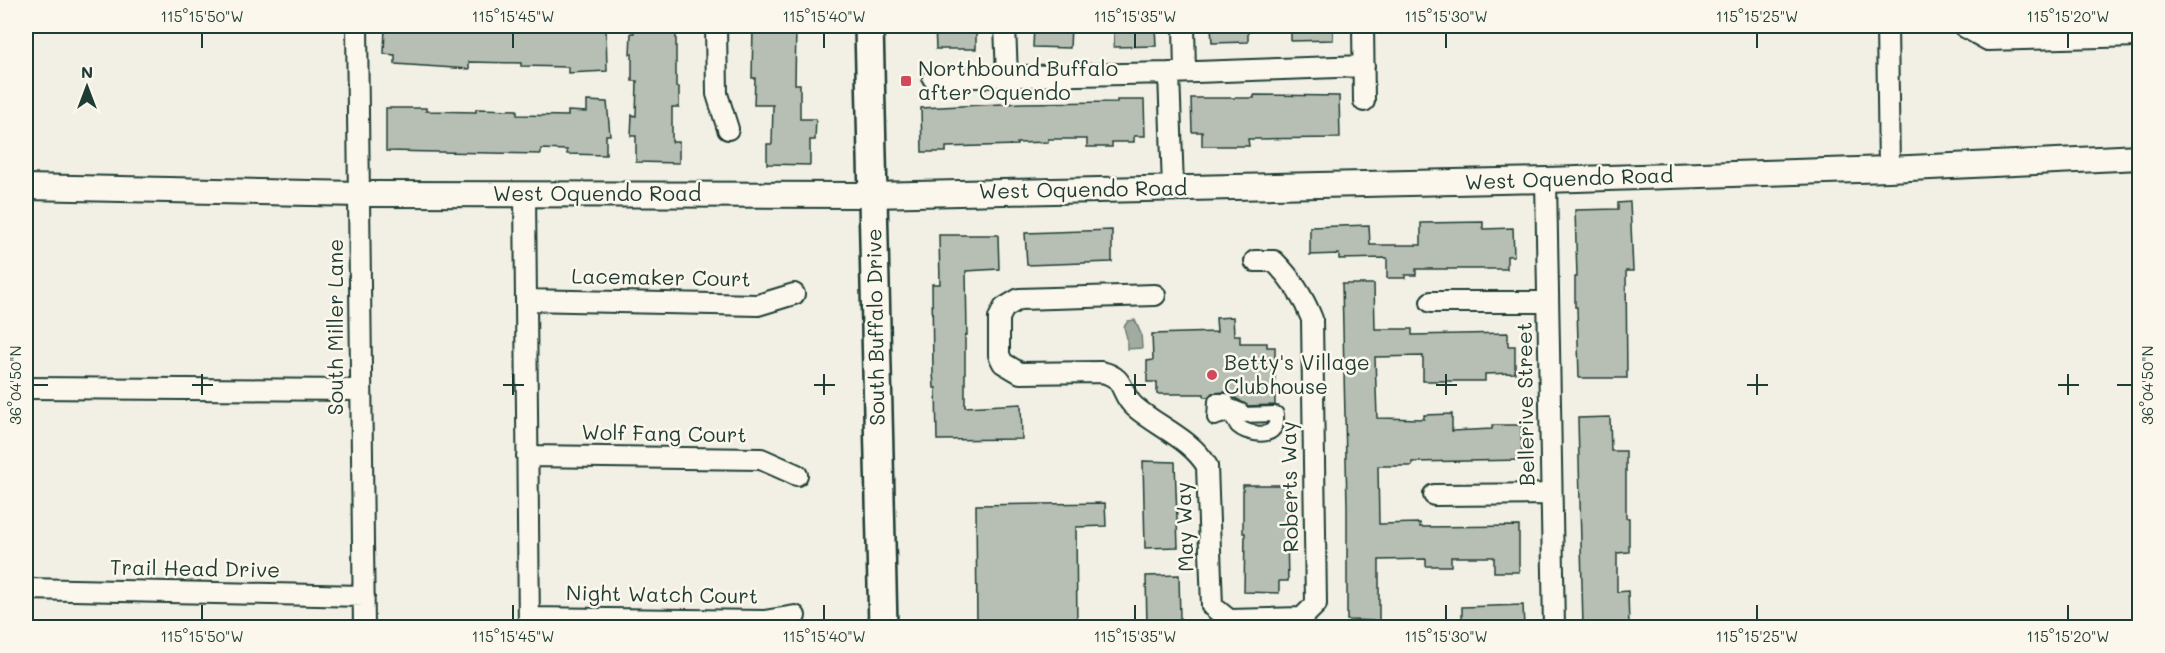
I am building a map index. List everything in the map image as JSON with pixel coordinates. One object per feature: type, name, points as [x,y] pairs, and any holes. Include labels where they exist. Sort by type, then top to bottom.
[{"type":"main road","name":"South Buffalo Drive","points":[[869,26],[884,627]]},
{"type":"street","name":"South Miller Lane","points":[[357,26],[364,627]]},
{"type":"street","points":[[716,26],[717,94],[728,129]]},
{"type":"street","points":[[1005,26],[1007,76]]},
{"type":"street","points":[[1173,188],[1177,73],[1184,26]]},
{"type":"street","points":[[1363,26],[1364,101]]},
{"type":"street","points":[[1887,26],[1889,169]]},
{"type":"street","points":[[1965,27],[1988,40],[2139,36]]},
{"type":"street","points":[[933,78],[1364,66]]},
{"type":"street","name":"West Oquendo Road","points":[[26,187],[360,194],[873,195],[1546,180],[1889,169],[2139,157]]},
{"type":"street","name":"Bellerive Street","points":[[1546,180],[1554,627]]},
{"type":"street","points":[[525,193],[529,623]]},
{"type":"street","name":"Roberts Way","points":[[1221,614],[1228,620],[1302,618],[1316,604],[1312,320],[1303,297],[1291,279],[1274,261],[1255,261]]},
{"type":"street","name":"Lacemaker Court","points":[[526,300],[758,305],[794,294]]},
{"type":"street","name":"May Way","points":[[1155,295],[1019,298],[1004,308],[999,318],[999,354],[1003,363],[1020,373],[1101,372],[1111,374],[1122,384],[1132,406],[1200,453],[1208,466],[1212,606],[1221,614]]},
{"type":"street","points":[[1431,302],[1548,302]]},
{"type":"street","points":[[26,388],[360,390]]},
{"type":"street","name":"Wolf Fang Court","points":[[527,456],[761,459],[797,474]]},
{"type":"street","points":[[1434,495],[1551,494]]},
{"type":"street","name":"Trail Head Drive","points":[[26,590],[364,596]]},
{"type":"street","name":"Night Watch Court","points":[[529,623],[764,621],[795,616]]},
{"type":"shaded area","points":[[1135,320],[1141,334],[1142,348],[1127,349],[1124,327],[1128,321]]},
{"type":"building","points":[[385,26],[606,28],[607,71],[568,73],[568,67],[521,66],[521,63],[469,62],[469,69],[395,64],[395,55],[384,54]]},
{"type":"building","points":[[634,26],[676,26],[676,87],[679,87],[679,107],[672,107],[672,142],[679,142],[679,163],[636,162],[636,136],[631,136],[632,115],[636,116],[637,81],[632,81],[632,54],[630,54],[631,33],[634,33]]},
{"type":"building","points":[[753,26],[796,26],[795,84],[800,84],[800,119],[816,119],[815,140],[810,140],[810,165],[767,164],[767,144],[772,144],[773,105],[754,105]]},
{"type":"building","points":[[935,26],[976,26],[976,49],[936,49]]},
{"type":"building","points":[[1034,26],[1071,26],[1070,48],[1033,47]]},
{"type":"building","points":[[1114,26],[1155,26],[1156,46],[1114,47]]},
{"type":"building","points":[[1211,26],[1248,26],[1248,42],[1212,43]]},
{"type":"building","points":[[1291,26],[1333,26],[1333,40],[1291,41]]},
{"type":"building","points":[[1254,95],[1339,96],[1340,138],[1248,139],[1249,146],[1202,146],[1202,132],[1192,132],[1191,98],[1254,98]]},
{"type":"building","points":[[1117,100],[1144,100],[1145,136],[1134,136],[1134,142],[1112,142],[1112,147],[1087,147],[1087,139],[1048,139],[1048,142],[946,147],[946,152],[922,152],[921,108],[1022,103],[1117,102]]},
{"type":"building","points":[[587,101],[607,102],[610,135],[606,135],[606,155],[567,154],[567,150],[541,149],[541,154],[386,151],[386,108],[476,112],[476,109],[517,110],[517,115],[568,116],[568,111],[587,112]]},
{"type":"building","points":[[1630,202],[1633,271],[1626,271],[1627,378],[1579,378],[1577,307],[1575,307],[1575,277],[1577,277],[1575,210],[1618,209],[1618,203]]},
{"type":"building","points":[[1483,222],[1483,229],[1513,228],[1514,256],[1507,256],[1507,269],[1416,269],[1416,275],[1405,275],[1405,278],[1387,278],[1387,258],[1339,259],[1339,254],[1310,255],[1310,227],[1369,225],[1370,245],[1421,245],[1421,223]]},
{"type":"building","points":[[1112,230],[1112,262],[1027,265],[1025,233]]},
{"type":"building","points":[[939,235],[998,235],[999,269],[966,271],[965,407],[1021,404],[1022,439],[937,440],[936,388],[934,388],[933,372],[932,284],[940,284]]},
{"type":"building","points":[[1342,284],[1374,284],[1375,329],[1412,329],[1412,335],[1508,333],[1508,346],[1515,346],[1515,373],[1485,374],[1485,381],[1423,381],[1423,356],[1375,357],[1377,418],[1424,419],[1424,415],[1452,414],[1452,431],[1492,429],[1492,425],[1521,425],[1522,460],[1412,462],[1412,466],[1378,466],[1379,524],[1420,523],[1420,527],[1519,526],[1519,572],[1494,572],[1494,557],[1451,557],[1451,566],[1426,566],[1426,559],[1379,560],[1379,621],[1347,620]]},
{"type":"building","name":"Betty's Village Clubhouse","points":[[1233,317],[1234,335],[1240,335],[1240,343],[1267,343],[1267,347],[1275,347],[1275,405],[1248,406],[1226,392],[1212,393],[1208,397],[1204,397],[1204,394],[1157,394],[1157,382],[1147,382],[1147,361],[1153,360],[1152,334],[1217,332],[1216,318]]},
{"type":"building","points":[[1610,417],[1611,451],[1626,451],[1626,518],[1629,518],[1629,552],[1617,553],[1617,592],[1628,591],[1629,627],[1583,627],[1578,418]]},
{"type":"building","points":[[1143,461],[1175,462],[1178,547],[1145,548]]},
{"type":"building","points":[[1243,485],[1286,485],[1288,581],[1279,581],[1279,593],[1244,592]]},
{"type":"building","points":[[1105,503],[1106,526],[1076,527],[1077,627],[977,627],[976,505]]},
{"type":"building","points":[[1179,575],[1180,620],[1175,620],[1175,627],[1147,627],[1146,576]]},
{"type":"building","points":[[1523,605],[1524,627],[1462,627],[1462,607]]},
{"type":"place","name":"Northbound Buffalo after Oquendo","points":[[906,81]]},
{"type":"place","name":"Betty's Village Clubhouse","points":[[1212,375]]}]
